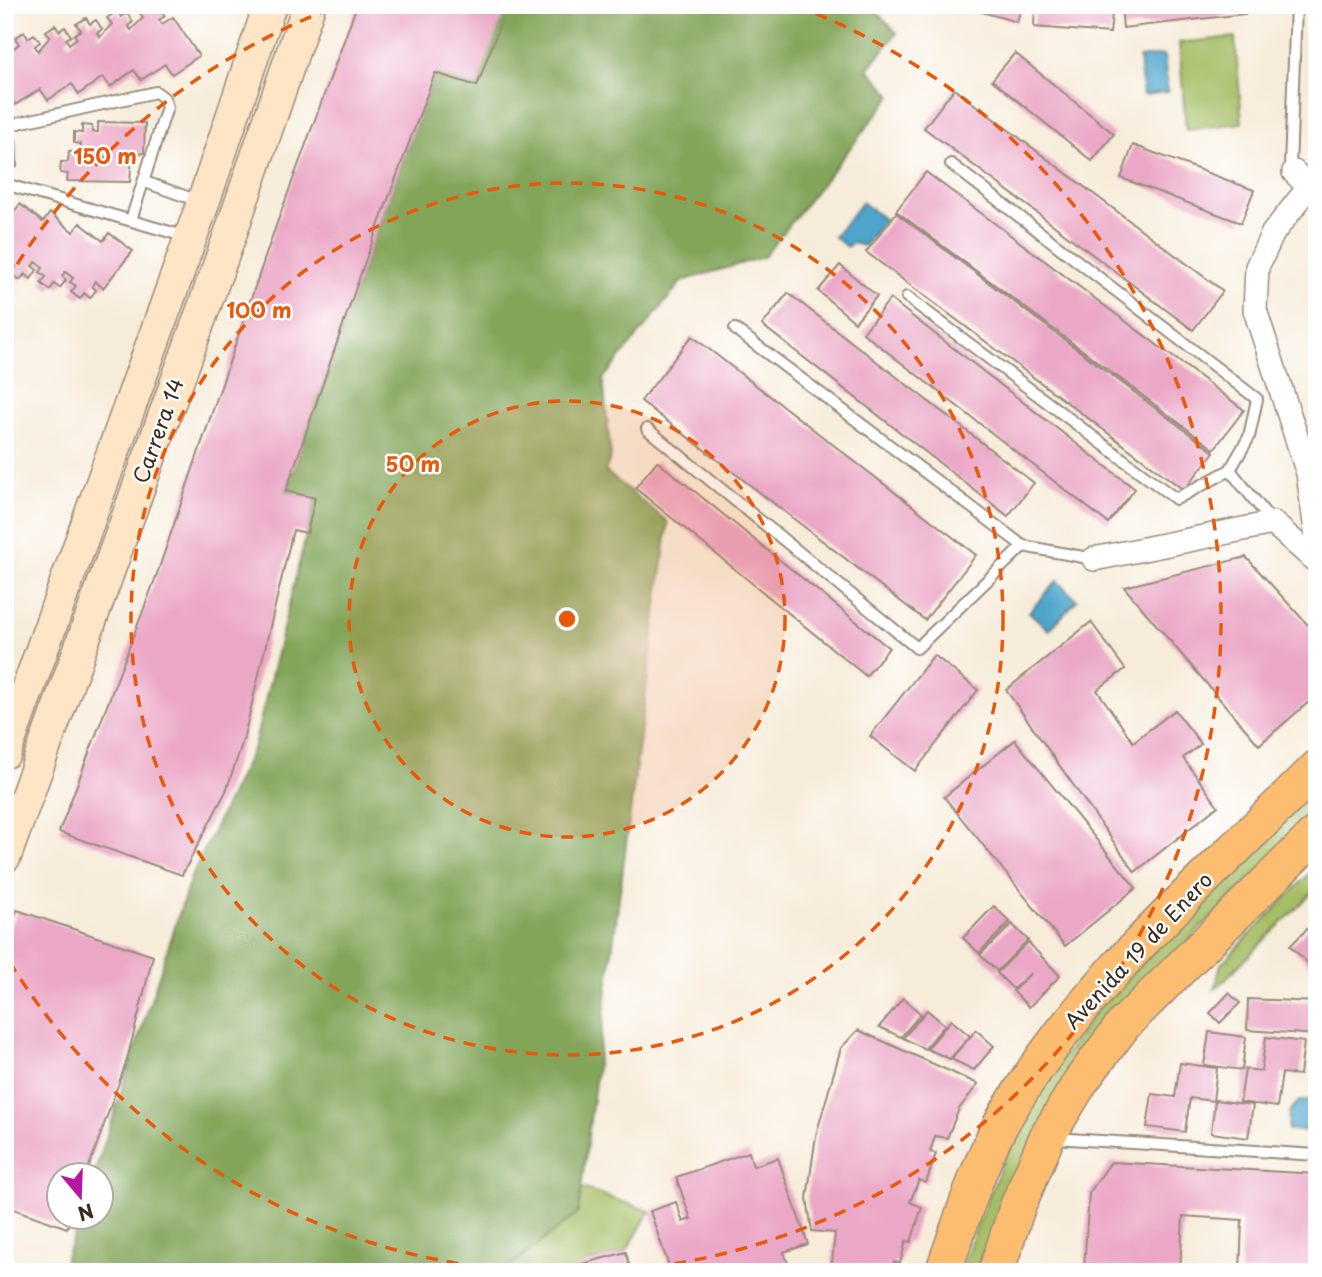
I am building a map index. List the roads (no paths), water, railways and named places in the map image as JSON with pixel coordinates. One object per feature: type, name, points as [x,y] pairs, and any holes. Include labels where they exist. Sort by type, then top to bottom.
[{"type":"main road","name":"Carrera 14","points":[[5,752],[191,238],[270,5]]},
{"type":"main road","name":"Carrera 14","points":[[5,856],[229,238],[309,5]]},
{"type":"main road","name":"Avenida 19 de Enero","points":[[943,1272],[975,1183],[1007,1113],[1045,1054],[1091,995],[1317,768]]},
{"type":"main road","name":"Avenida 19 de Enero","points":[[996,1272],[1017,1208],[1047,1137],[1081,1081],[1124,1024],[1317,833]]},
{"type":"street","points":[[1294,172],[1309,187],[1273,233],[1257,267],[1255,310],[1308,473],[1317,538]]},
{"type":"street","points":[[1094,559],[1273,523],[1317,562]]},
{"type":"lane","points":[[1294,172],[1290,167],[1296,5]]},
{"type":"lane","points":[[5,126],[156,92],[164,98],[167,107],[131,220]]},
{"type":"lane","points":[[907,297],[1176,499],[1230,470],[1249,437],[1257,399],[951,164]]},
{"type":"lane","points":[[145,182],[203,203]]},
{"type":"lane","points":[[5,184],[191,238]]},
{"type":"lane","points":[[735,329],[1023,546],[1094,559]]},
{"type":"lane","points":[[647,429],[917,648],[1023,546]]},
{"type":"lane","points":[[1230,470],[1273,523]]},
{"type":"lane","points":[[1047,1137],[1111,1144],[1317,1155]]},
{"type":"water","points":[[1164,55],[1168,92],[1143,95],[1139,58]]},
{"type":"water","points":[[862,202],[885,220],[864,246],[852,243],[847,247],[834,237]]},
{"type":"water","points":[[1057,581],[1077,600],[1049,630],[1029,612]]},
{"type":"water","points":[[1299,1101],[1317,1101],[1317,1131],[1288,1130],[1289,1112]]}]
